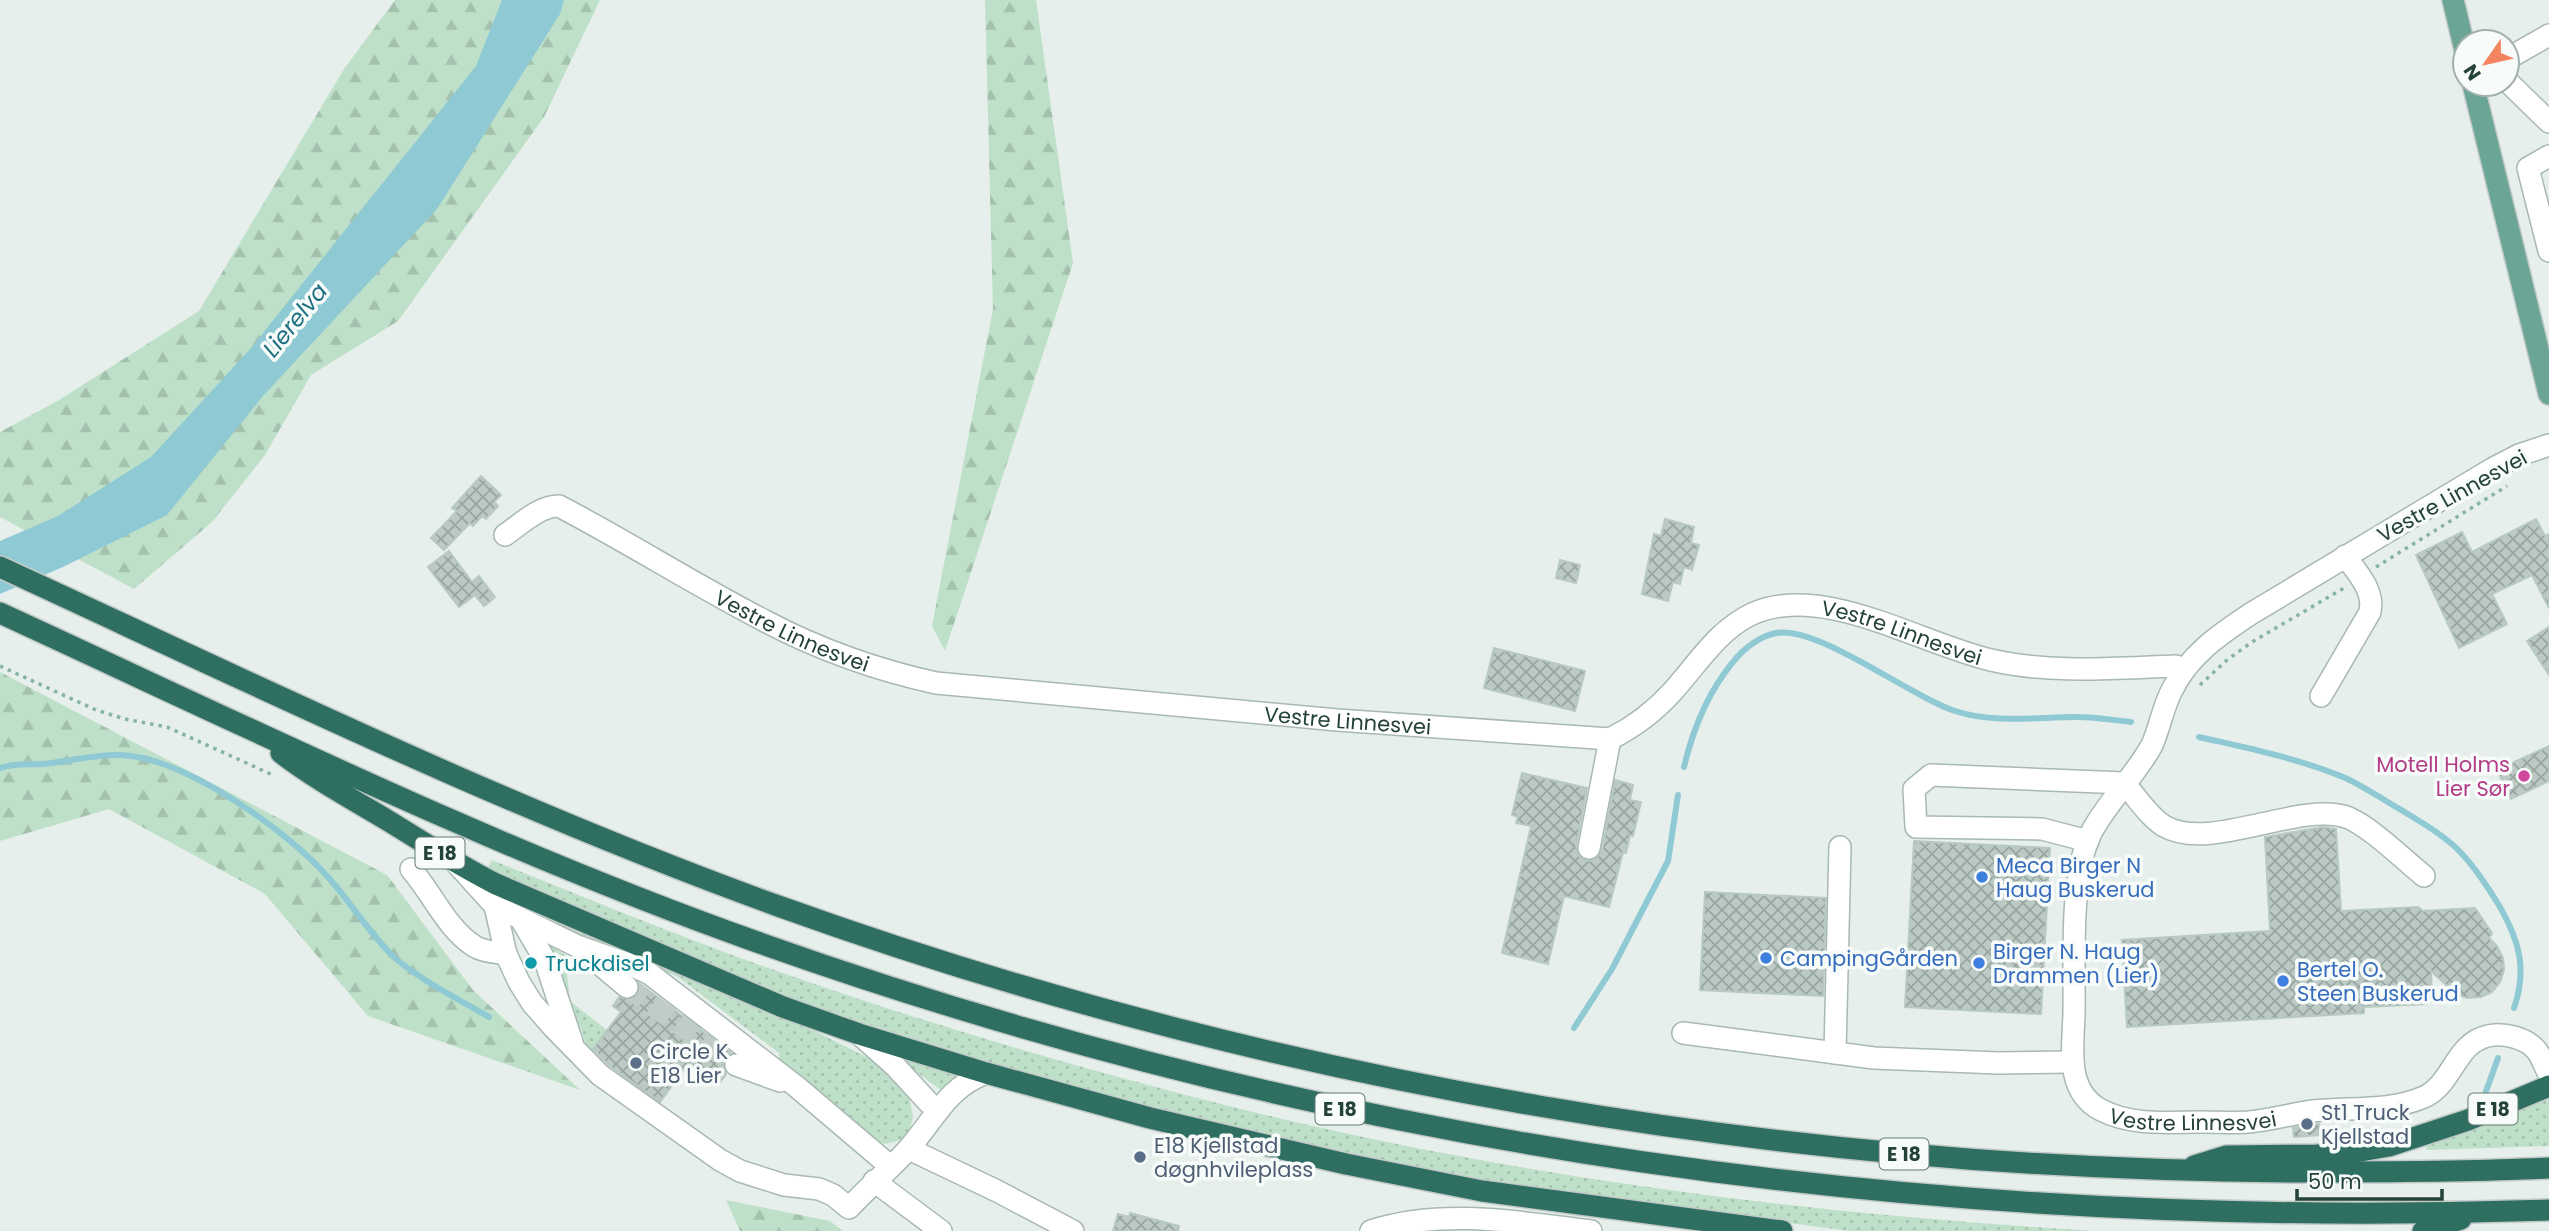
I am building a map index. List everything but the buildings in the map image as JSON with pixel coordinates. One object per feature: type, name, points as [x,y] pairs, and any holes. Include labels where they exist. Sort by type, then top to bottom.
[{"type":"highway","name":"E 18","points":[[0,567],[408,755],[649,857],[872,938],[1147,1021],[1410,1082],[1630,1122],[1851,1149],[1979,1161],[2179,1171],[2420,1172],[2549,1168]]},
{"type":"highway","name":"E 18","points":[[0,614],[515,847],[754,941],[1036,1033],[1134,1060],[1321,1105],[1587,1156],[1699,1173],[1883,1194],[2015,1205],[2289,1214],[2549,1210]]},
{"type":"highway","name":"E 18","points":[[253,730],[312,777],[457,864],[533,901],[690,969],[859,1034],[986,1073],[1150,1118],[1370,1169],[1510,1195],[1782,1231]]},
{"type":"highway","name":"E 18","points":[[2179,1171],[2226,1156],[2344,1154],[2389,1146],[2468,1120],[2549,1086]]},
{"type":"highway","name":"E 18","points":[[2423,1231],[2485,1212]]},
{"type":"main road","points":[[2453,0],[2460,28]]},
{"type":"main road","points":[[2476,98],[2549,394]]},
{"type":"street","points":[[2521,51],[2549,35]]},
{"type":"street","points":[[2521,95],[2549,122]]},
{"type":"street","points":[[2549,156],[2528,168],[2549,251]]},
{"type":"street","name":"Vestre Linnesvei","points":[[2549,445],[2519,455],[2492,469],[2345,556],[2223,632],[2184,669],[2172,691],[2151,746],[2088,841],[2078,880],[2073,1062],[2079,1089],[2091,1104],[2108,1113],[2135,1121],[2249,1122],[2313,1111],[2382,1107],[2413,1101],[2431,1093],[2444,1081],[2465,1049],[2490,1035],[2509,1035],[2535,1048],[2549,1074]]},
{"type":"street","name":"Vestre Linnesvei","points":[[505,536],[541,510],[549,506],[559,506],[766,622],[861,662],[936,683],[1337,720],[1610,738],[1644,718],[1672,693],[1711,645],[1732,625],[1754,613],[1788,605],[1814,605],[1840,610],[1992,661],[2039,667],[2176,666],[2184,669]]},
{"type":"street","points":[[2321,696],[2370,612],[2372,602],[2370,593],[2345,556]]},
{"type":"street","points":[[1589,848],[1610,738]]},
{"type":"street","points":[[2088,841],[2042,829],[1916,827],[1914,789],[1931,775],[2124,783],[2164,825],[2184,833],[2232,831],[2259,823],[2317,816],[2345,817],[2363,827],[2424,876]]},
{"type":"street","points":[[1835,1053],[1840,847]]},
{"type":"street","points":[[457,864],[495,906],[577,946],[650,974],[797,1087],[890,1166]]},
{"type":"street","points":[[411,869],[453,927],[463,936],[483,950],[506,954]]},
{"type":"street","points":[[495,906],[506,954],[519,982],[533,1003],[575,1051],[623,1094],[720,1160],[762,1179],[783,1185],[819,1189],[833,1195],[849,1208],[909,1149],[961,1085],[986,1073]]},
{"type":"street","points":[[520,919],[545,960],[575,1051]]},
{"type":"street","points":[[577,946],[626,987]]},
{"type":"street","points":[[1683,1032],[1835,1053],[1913,1060],[2073,1062]]},
{"type":"street","points":[[859,1034],[939,1110]]},
{"type":"street","points":[[736,1065],[797,1087]]},
{"type":"street","points":[[909,1149],[1073,1231]]},
{"type":"street","points":[[874,1181],[942,1231]]},
{"type":"street","points":[[1371,1231],[1419,1221],[1476,1219],[1591,1231]]},
{"type":"path","points":[[0,666],[96,710],[167,727],[281,779]]},
{"type":"green space","points":[[395,0],[600,0],[544,117],[398,321],[311,375],[265,455],[212,522],[134,589],[0,517],[0,432],[59,400],[199,311],[344,69]]},
{"type":"green space","points":[[985,0],[1036,0],[1073,263],[945,651],[932,626],[993,309]]},
{"type":"green space","points":[[0,672],[387,875],[473,990],[580,1090],[368,1016],[265,894],[109,809],[0,841]]},
{"type":"green space","points":[[492,860],[695,941],[854,997],[1050,1058],[1249,1111],[1458,1156],[1670,1190],[1883,1215],[2096,1231],[1849,1231],[1517,1187],[1326,1150],[1135,1104],[1014,1070],[782,997],[492,871],[488,867]]},
{"type":"green space","points":[[545,916],[811,1029],[882,1065],[909,1096],[913,1117],[909,1133],[901,1140],[886,1144],[876,1141],[779,1063],[779,1053],[678,977],[544,920]]},
{"type":"green space","points":[[546,943],[572,959],[567,974],[570,1001],[608,1031],[593,1052],[586,1046],[581,1028],[570,1019]]},
{"type":"green space","points":[[908,1058],[957,1073],[958,1076],[945,1090],[941,1090],[903,1062]]},
{"type":"green space","points":[[2549,1098],[2549,1146],[2426,1150],[2427,1146]]},
{"type":"green space","points":[[726,1200],[830,1221],[843,1231],[740,1231]]},
{"type":"water","name":"Lierelva","points":[[502,0],[564,0],[560,14],[437,209],[263,396],[167,515],[63,567],[0,594],[0,541],[58,516],[151,457],[251,348],[476,66]]},
{"type":"waterway","points":[[1684,767],[1702,712],[1724,674],[1747,648],[1776,633],[1794,633],[1816,640],[1936,703],[1970,715],[2001,719],[2084,717],[2131,722]]},
{"type":"waterway","points":[[2199,737],[2254,749],[2343,777],[2403,811],[2457,848],[2483,880],[2500,907],[2517,944],[2521,969],[2514,1008]]},
{"type":"waterway","points":[[0,768],[121,755],[147,759],[203,782],[260,818],[309,857],[395,958],[429,982],[489,1017]]},
{"type":"waterway","points":[[1574,1028],[1612,969],[1668,861],[1678,795]]},
{"type":"waterway","points":[[2485,1094],[2498,1058]]},
{"type":"tunnel","points":[[627,987],[736,1065]]},
{"type":"place","name":"Motell Holms Lier Sør","points":[[2524,776]]},
{"type":"place","name":"Meca Birger N Haug Buskerud","points":[[1982,877]]},
{"type":"place","name":"CampingGården","points":[[1766,958]]},
{"type":"place","name":"Truckdisel","points":[[531,963]]},
{"type":"place","name":"Birger N. Haug Drammen (Lier)","points":[[1979,963]]},
{"type":"place","name":"Bertel O. Steen Buskerud","points":[[2283,981]]},
{"type":"place","name":"Circle K E18 Lier","points":[[636,1063]]},
{"type":"place","name":"St1 Truck Kjellstad","points":[[2307,1124]]},
{"type":"place","name":"E18 Kjellstad døgnhvileplass","points":[[1140,1157]]}]
